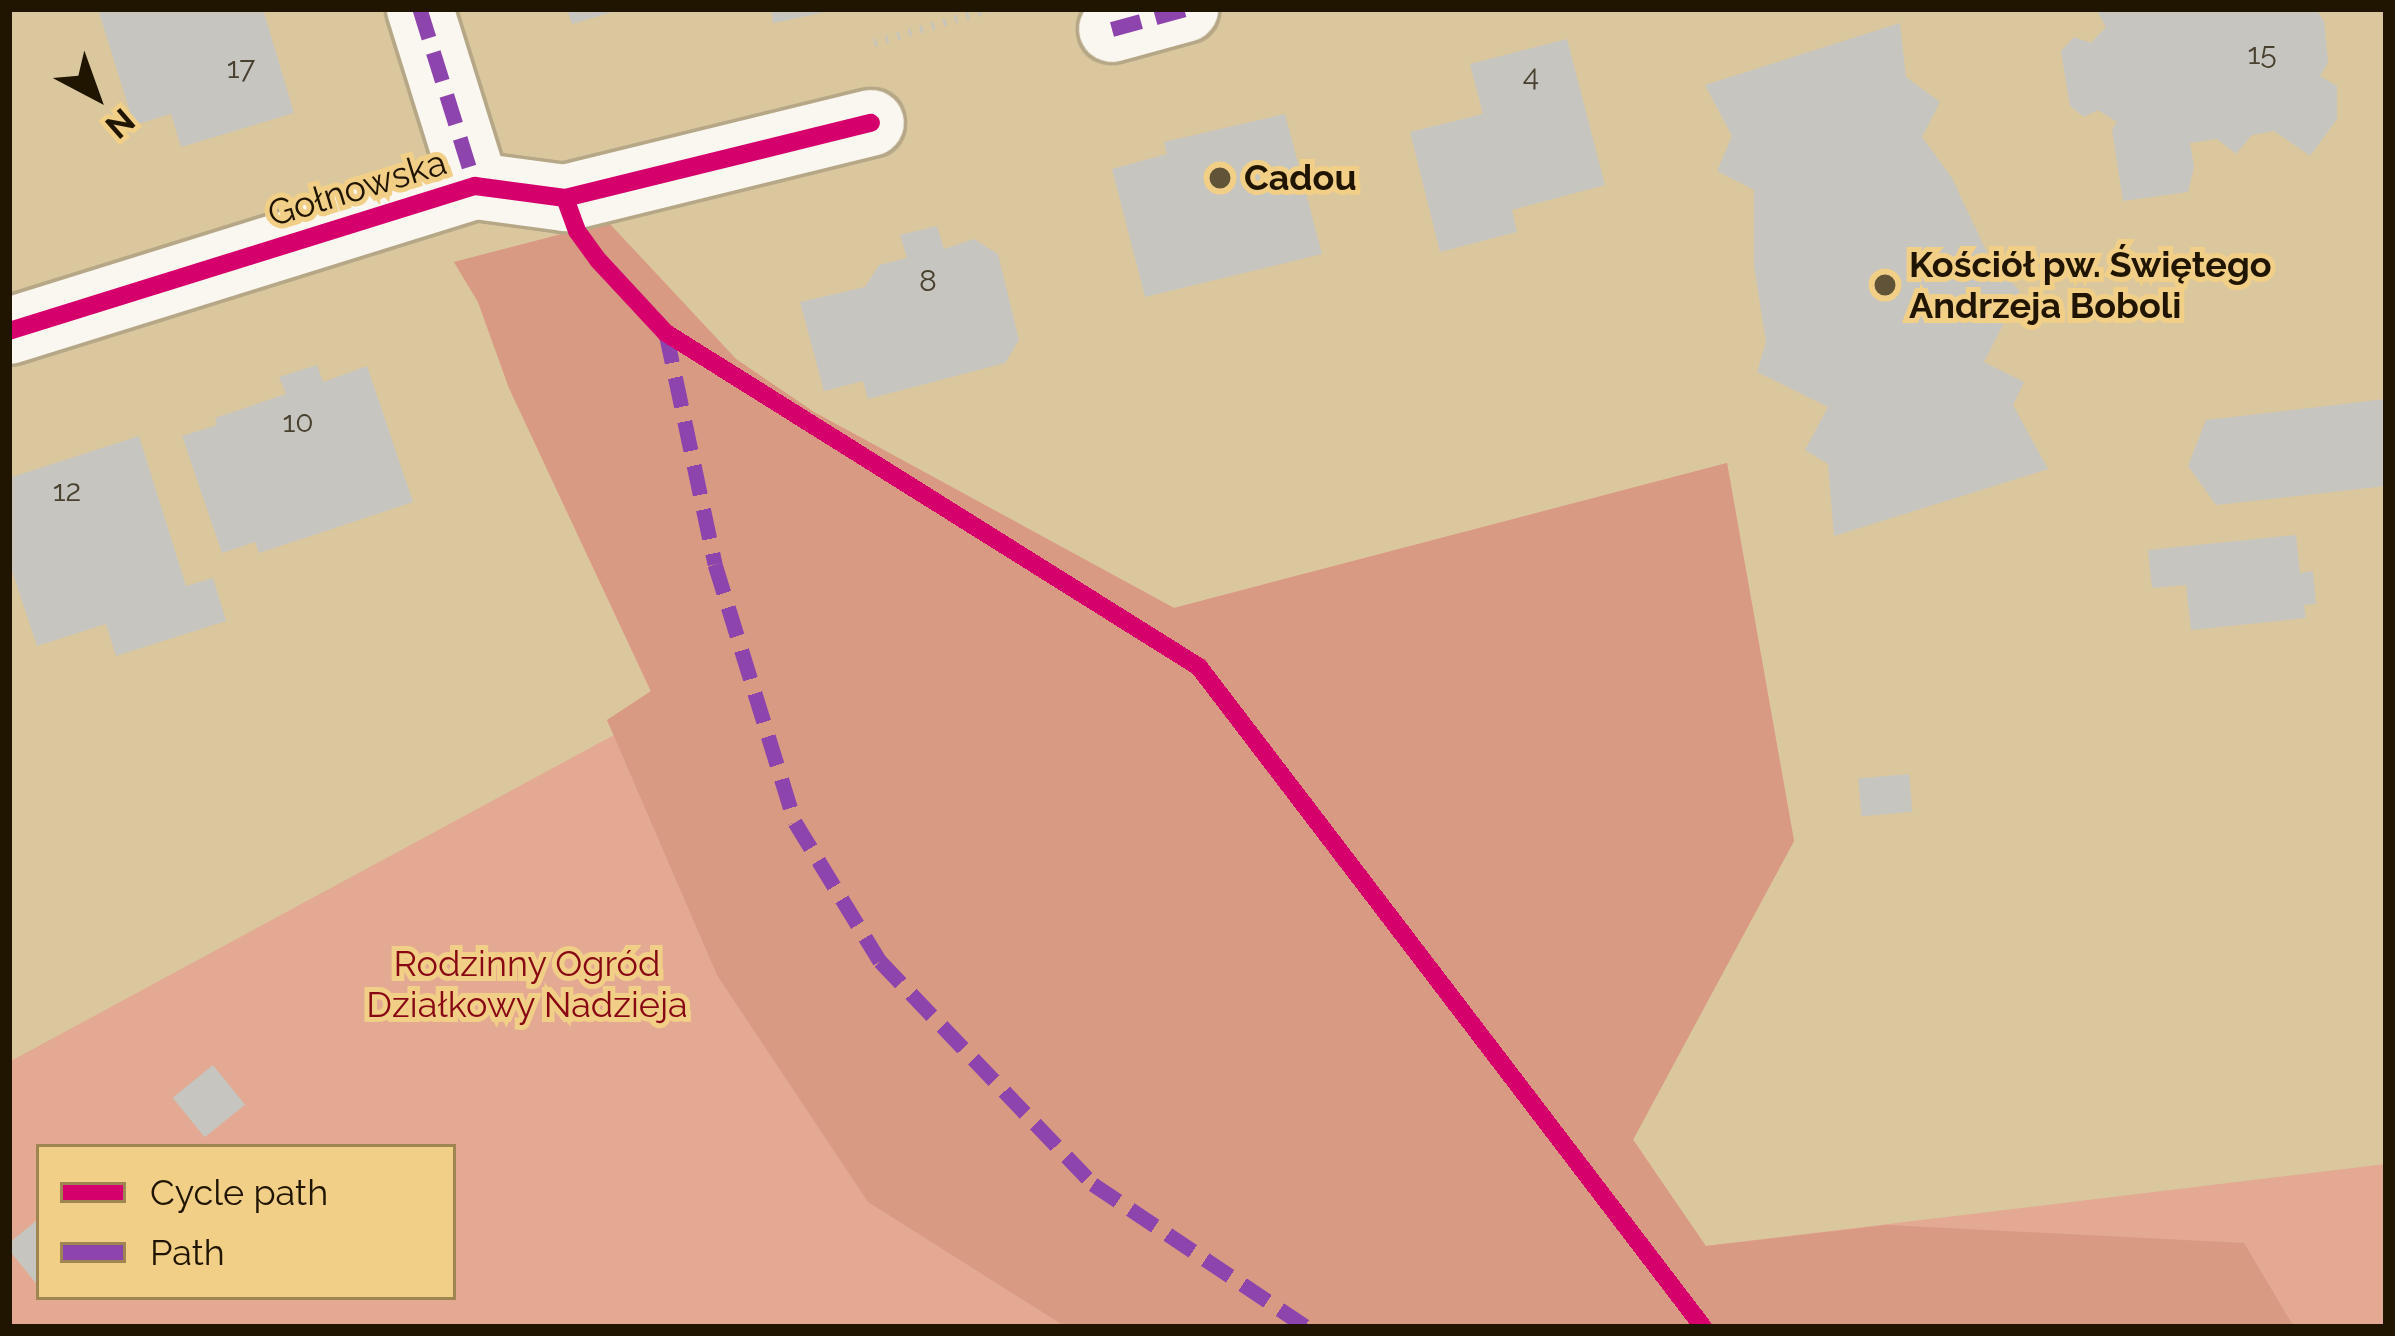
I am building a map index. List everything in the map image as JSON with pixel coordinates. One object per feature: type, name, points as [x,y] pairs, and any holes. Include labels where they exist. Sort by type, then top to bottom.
[{"type":"street","points":[[420,9],[475,186]]},
{"type":"street","points":[[1112,29],[1185,9]]},
{"type":"street","name":"Gołnowska","points":[[9,332],[475,186],[565,198],[871,123]]},
{"type":"green space","name":"Rodzinny Ogród Działkowy Nadzieja","points":[[608,222],[736,359],[814,412],[1174,608],[1727,463],[1794,841],[1633,1139],[1705,1246],[2386,1164],[2386,1327],[9,1327],[9,1062],[614,735],[607,720],[651,692],[509,388],[478,302],[454,262]]},
{"type":"shaded area","points":[[608,222],[736,359],[814,412],[1174,608],[1727,463],[1794,841],[1633,1140],[1706,1246],[1887,1225],[2244,1243],[2294,1327],[1066,1327],[868,1202],[717,975],[607,720],[651,691],[509,388],[478,302],[454,262]]},
{"type":"building","points":[[98,9],[263,9],[294,113],[181,147],[171,114],[134,125]]},
{"type":"building","points":[[567,9],[619,9],[619,10],[572,24]]},
{"type":"building","points":[[771,9],[831,9],[831,11],[773,23]]},
{"type":"building","points":[[2096,9],[2316,9],[2324,21],[2328,63],[2320,76],[2337,86],[2337,119],[2310,156],[2274,131],[2252,135],[2236,154],[2217,139],[2190,143],[2194,167],[2188,192],[2123,201],[2112,130],[2117,122],[2098,110],[2084,117],[2070,106],[2061,51],[2074,37],[2091,43],[2106,27]]},
{"type":"building","name":"Kościół pw. Świętego Andrzeja Boboli","points":[[1900,23],[1906,77],[1940,102],[1922,137],[1952,178],[1990,259],[2020,291],[1984,362],[2024,382],[2013,405],[2048,469],[1834,536],[1828,464],[1805,450],[1828,407],[1757,372],[1766,342],[1754,266],[1754,190],[1717,171],[1732,136],[1705,85]]},
{"type":"building","points":[[1567,39],[1605,185],[1512,210],[1517,232],[1440,252],[1410,132],[1483,114],[1470,64]]},
{"type":"building","points":[[1285,114],[1322,254],[1145,297],[1112,169],[1167,154],[1164,142]]},
{"type":"building","points":[[937,226],[944,249],[974,239],[998,254],[1019,340],[1005,363],[868,399],[863,381],[824,391],[800,302],[865,287],[879,265],[907,258],[900,235]]},
{"type":"building","points":[[317,365],[323,382],[367,366],[413,502],[259,553],[255,542],[222,553],[182,436],[217,425],[215,418],[286,394],[279,377]]},
{"type":"building","points":[[2386,399],[2386,486],[2216,505],[2188,466],[2206,420]]},
{"type":"building","points":[[139,436],[186,586],[213,578],[226,621],[116,656],[106,624],[37,646],[9,561],[9,478]]},
{"type":"building","points":[[2296,535],[2300,573],[2313,571],[2316,604],[2304,605],[2306,618],[2191,630],[2186,585],[2152,588],[2148,550]]},
{"type":"building","points":[[1909,774],[1912,812],[1862,816],[1858,778]]},
{"type":"building","points":[[213,1065],[245,1105],[205,1137],[173,1098]]},
{"type":"building","points":[[36,1221],[36,1283],[9,1250],[9,1243]]},
{"type":"marked path","points":[[420,9],[475,186]]},
{"type":"marked path","points":[[1112,29],[1185,9]]},
{"type":"marked path","points":[[666,333],[715,564],[795,822],[880,961],[1093,1184],[1307,1327]]},
{"type":"cycle path","points":[[9,331],[475,186],[565,198],[871,123]]},
{"type":"cycle path","points":[[565,198],[577,231],[599,261],[666,333],[1199,667],[1703,1327]]},
{"type":"place","name":"Cadou","points":[[1220,178]]},
{"type":"place","name":"Kościół pw. Świętego Andrzeja Boboli","points":[[1885,285]]}]
